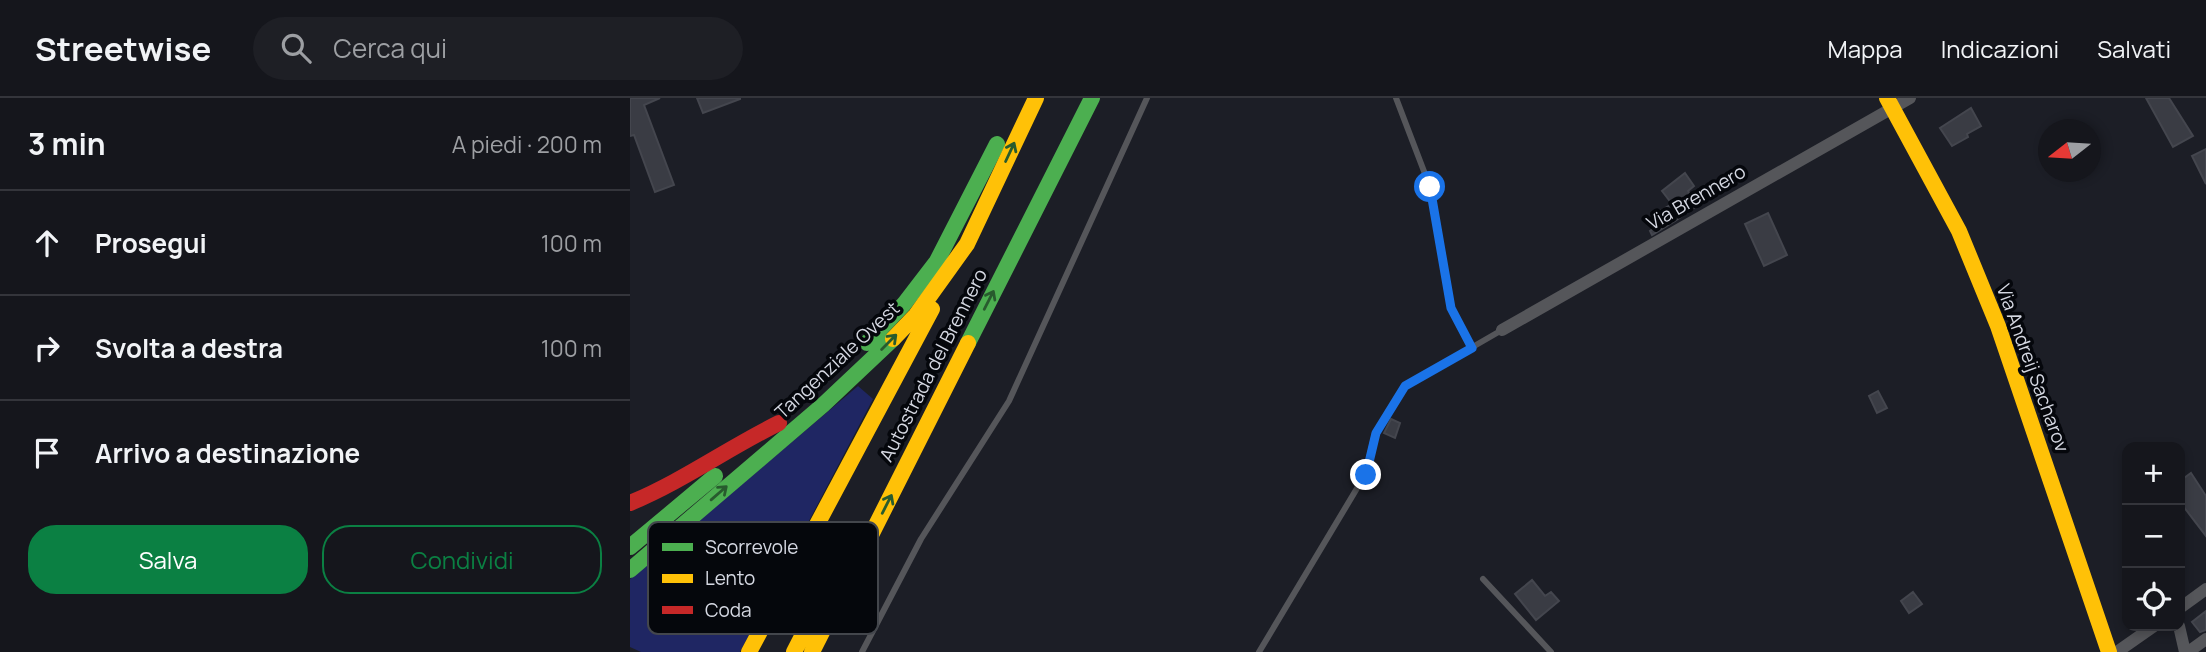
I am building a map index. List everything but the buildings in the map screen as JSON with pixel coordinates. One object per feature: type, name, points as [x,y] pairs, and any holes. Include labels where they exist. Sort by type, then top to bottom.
[{"type":"main road","name":"Tangenziale Ovest","points":[[660,522],[779,424],[864,346],[904,304],[937,261],[1021,98]]},
{"type":"main road","name":"Tangenziale Ovest","points":[[686,522],[863,369],[916,315],[967,244],[1036,98]]},
{"type":"main road","name":"Autostrada del Brennero","points":[[878,522],[1092,98]]},
{"type":"main road","name":"Via Andreij Sacharov","points":[[1889,103],[1959,231],[1998,326],[2109,652]]},
{"type":"main road","name":"Autostrada del Brennero","points":[[860,522],[1056,135]]},
{"type":"main road","points":[[818,522],[967,244]]},
{"type":"main road","points":[[630,503],[678,482],[755,434],[779,424]]},
{"type":"main road","name":"Tangenziale Ovest","points":[[630,547],[648,532]]},
{"type":"main road","name":"Tangenziale Ovest","points":[[630,570],[648,554]]},
{"type":"main road","points":[[749,652],[759,634]]},
{"type":"main road","name":"Autostrada del Brennero","points":[[794,652],[803,634]]},
{"type":"main road","name":"Autostrada del Brennero","points":[[812,652],[821,634]]},
{"type":"street","name":"Via Brennero","points":[[1502,330],[1889,103],[1909,98]]},
{"type":"street","points":[[2185,604],[2206,589]]},
{"type":"street","points":[[2117,652],[2147,631]]},
{"type":"street","points":[[2181,631],[2187,652],[2206,639]]},
{"type":"lane","points":[[878,622],[921,540],[1009,401],[1147,98]]},
{"type":"lane","points":[[1395,98],[1430,187],[1451,308],[1472,348]]},
{"type":"lane","points":[[1259,652],[1366,475],[1376,433],[1405,386],[1502,330]]},
{"type":"lane","points":[[1483,579],[1551,652]]},
{"type":"lane","points":[[862,652],[871,634]]},
{"type":"shaded area","points":[[858,386],[873,399],[808,522],[697,522]]},
{"type":"shaded area","points":[[648,564],[648,634],[749,634],[740,652],[641,652],[630,647],[630,579]]},
{"type":"traffic: fast","points":[[968,343],[1092,98]]},
{"type":"traffic: fast","points":[[867,343],[904,304],[937,261],[997,144]]},
{"type":"traffic: fast","points":[[686,522],[823,405],[893,339]]},
{"type":"traffic: fast","points":[[660,522],[715,476]]},
{"type":"traffic: fast","points":[[630,547],[648,532]]},
{"type":"traffic: fast","points":[[630,570],[648,555]]},
{"type":"traffic: slow","points":[[893,339],[916,315],[967,244],[1036,98]]},
{"type":"traffic: slow","points":[[1887,98],[1959,231],[1998,326],[2109,652]]},
{"type":"traffic: slow","points":[[818,522],[932,309]]},
{"type":"traffic: slow","points":[[878,522],[968,343]]},
{"type":"traffic: slow","points":[[749,652],[759,634]]},
{"type":"traffic: slow","points":[[794,652],[803,634]]},
{"type":"traffic: slow","points":[[812,652],[821,634]]},
{"type":"traffic: jam","points":[[630,503],[668,485],[779,423]]},
{"type":"route","points":[[1366,475],[1376,433],[1405,386],[1472,348],[1451,308],[1430,187]]}]
